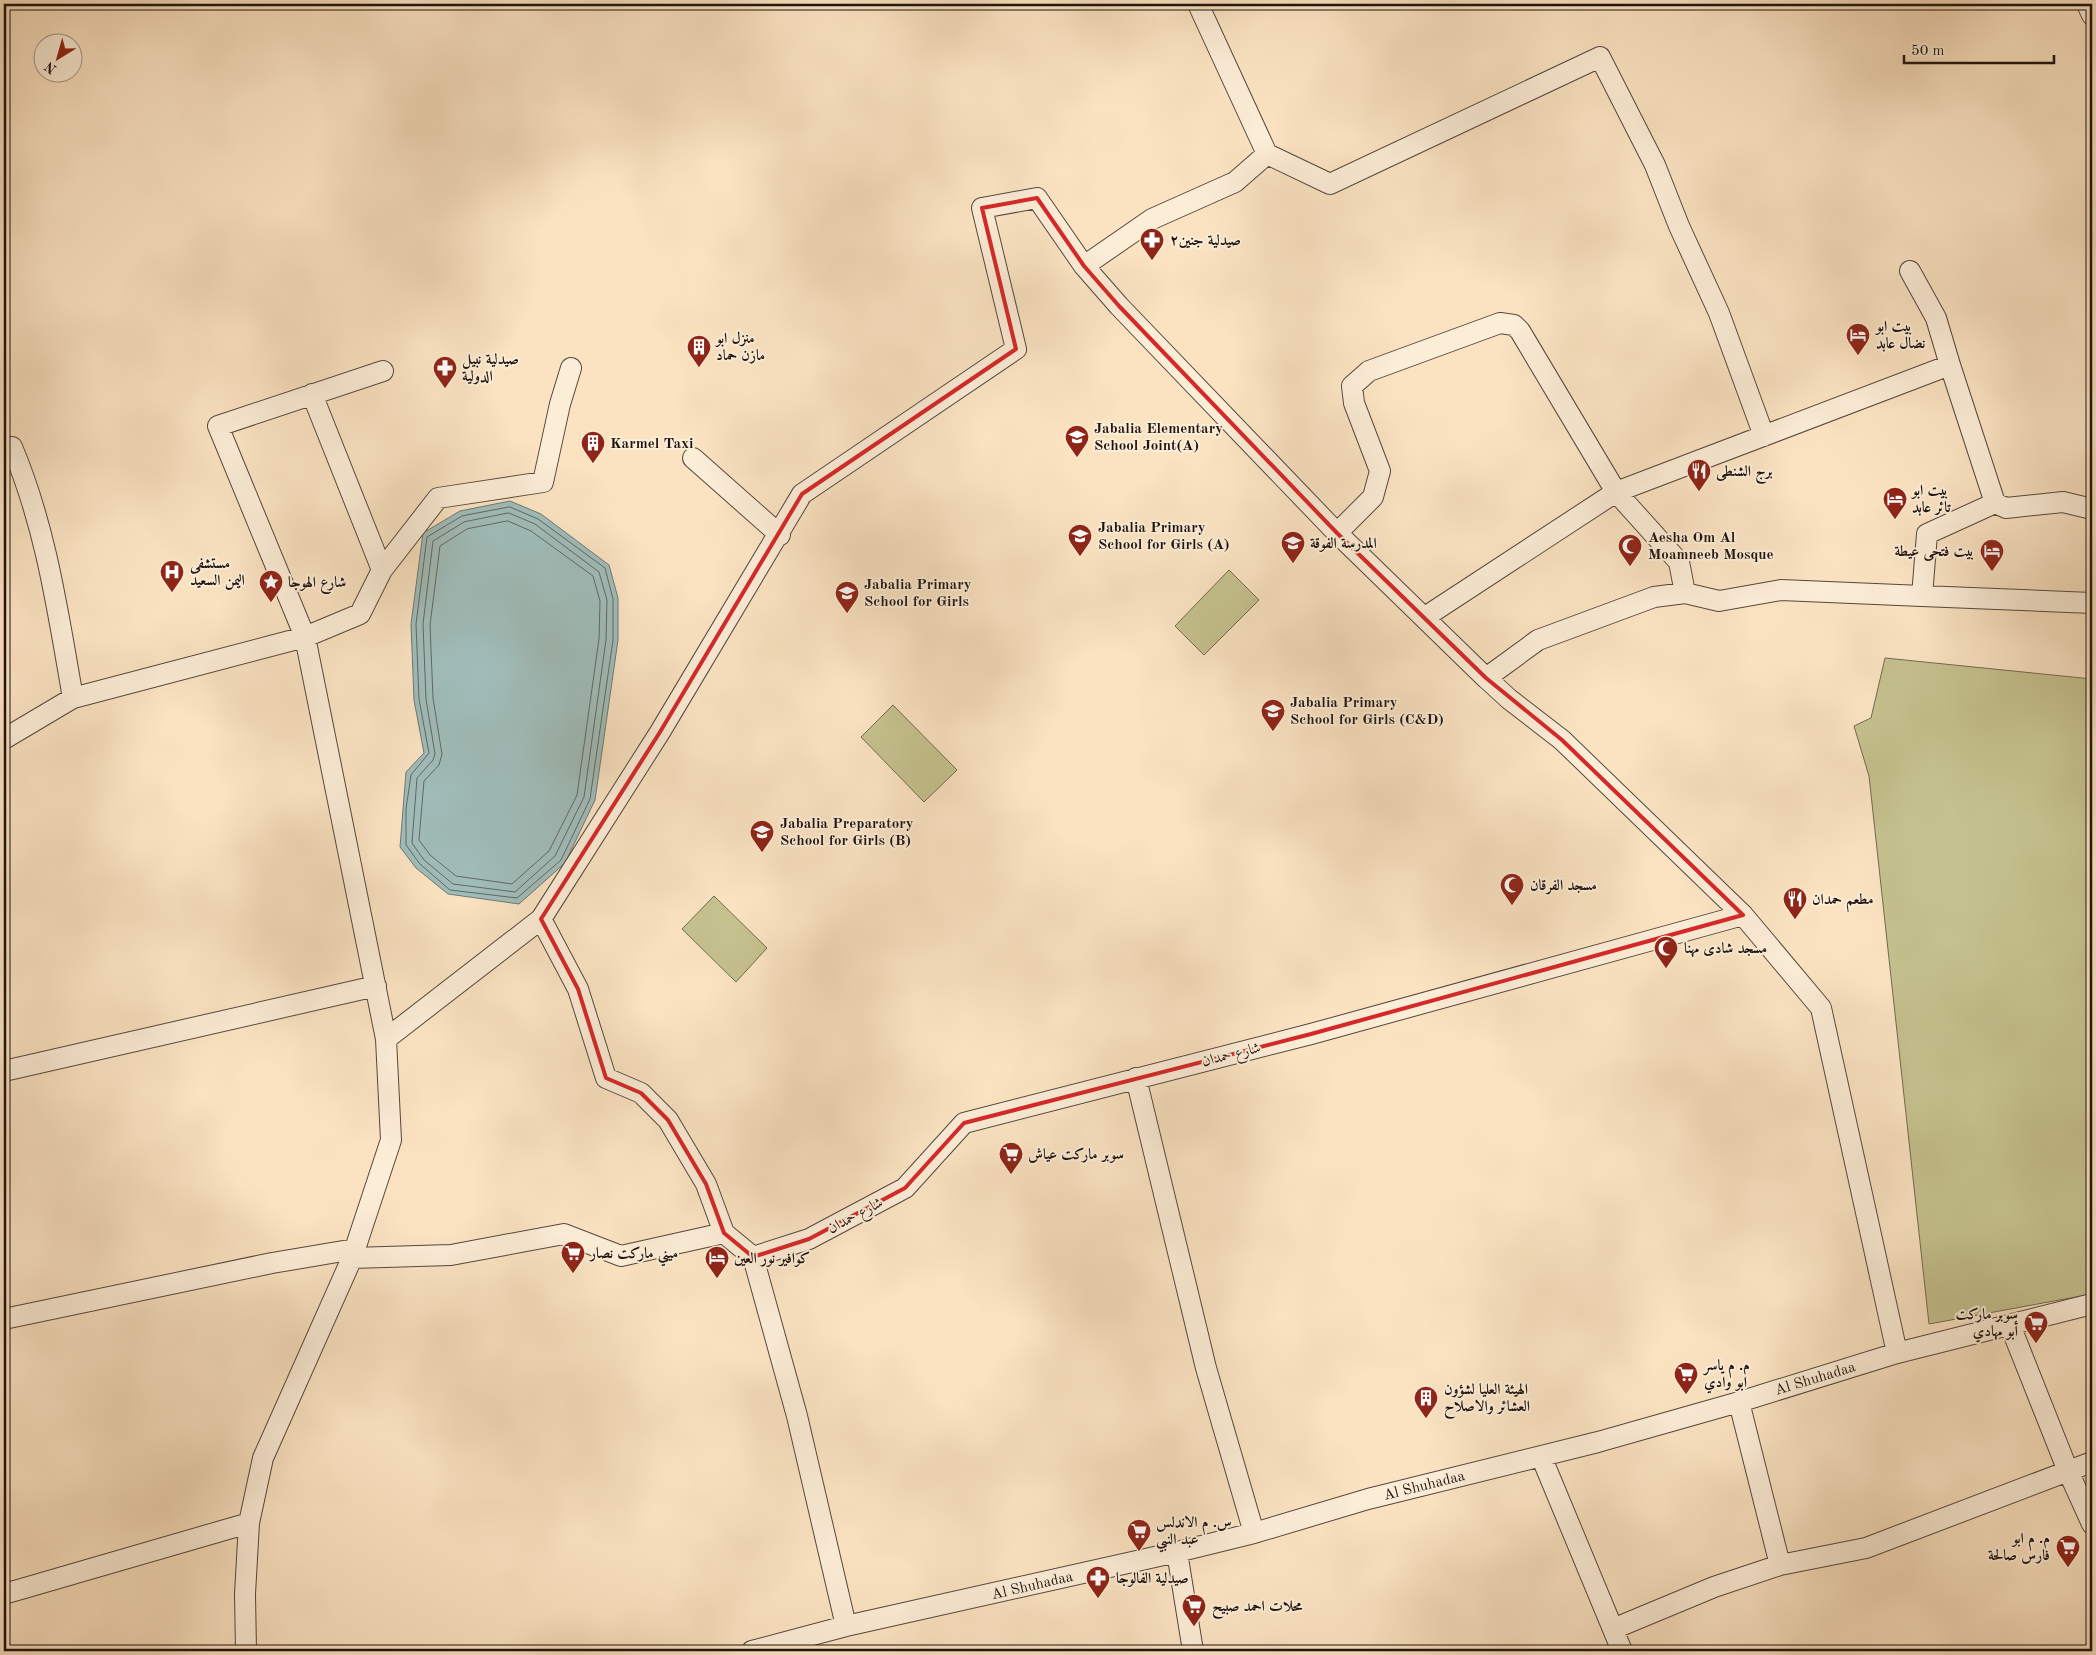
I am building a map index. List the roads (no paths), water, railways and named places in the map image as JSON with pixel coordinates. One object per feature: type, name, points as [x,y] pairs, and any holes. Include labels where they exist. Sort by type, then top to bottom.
[{"type":"street","points":[[1198,4],[1266,154],[1330,184],[1600,58],[1656,165],[1679,226],[1719,314],[1764,436]]},
{"type":"street","points":[[2087,4],[2092,15]]},
{"type":"street","points":[[1084,266],[1152,219],[1235,182],[1266,154]]},
{"type":"street","points":[[386,1039],[541,919],[660,732],[688,682],[780,535],[802,494],[1016,349],[982,208],[1038,198],[1084,266],[1119,306],[1338,533],[1486,678],[1509,699],[1562,740],[1743,915],[1821,1008],[1897,1353]]},
{"type":"street","points":[[1910,271],[1936,318],[1995,503],[2006,508],[2063,502],[2092,509]]},
{"type":"street","points":[[1338,533],[1373,497],[1380,471],[1354,403],[1352,386],[1369,371],[1500,323],[1514,325],[1520,331],[1616,492],[1679,562],[1685,593]]},
{"type":"street","points":[[1425,617],[1616,492],[1950,366]]},
{"type":"street","points":[[8,735],[73,698],[305,637],[360,614],[382,570],[438,498],[543,482],[560,404],[571,368]]},
{"type":"street","points":[[246,1651],[245,1594],[249,1523],[263,1458],[354,1254],[390,1140],[386,1039],[305,637],[218,426],[383,371]]},
{"type":"street","points":[[312,394],[382,570]]},
{"type":"street","points":[[12,447],[27,484],[51,574],[73,698]]},
{"type":"street","points":[[693,458],[780,535]]},
{"type":"street","points":[[1922,596],[1926,534],[1995,503]]},
{"type":"street","points":[[1486,678],[1538,640],[1654,597],[1685,593],[1719,601],[1782,590],[2092,603]]},
{"type":"street","name":"شارع حمدان","points":[[753,1257],[809,1239],[905,1188],[964,1123],[1311,1034],[1743,915]]},
{"type":"street","points":[[541,919],[578,989],[606,1078],[641,1093],[668,1120],[706,1184],[724,1233],[753,1257],[797,1416],[846,1626]]},
{"type":"street","points":[[4,1071],[376,986]]},
{"type":"street","points":[[1136,1078],[1206,1368],[1254,1533]]},
{"type":"street","points":[[4,1319],[272,1263],[354,1254],[451,1255],[564,1234],[621,1256],[724,1233]]},
{"type":"street","name":"Al Shuhadaa","points":[[752,1651],[846,1626],[1254,1533],[1368,1499],[1541,1456],[1739,1402],[1897,1353],[2092,1304]]},
{"type":"street","points":[[2010,1326],[2068,1471],[2092,1524]]},
{"type":"street","points":[[1739,1402],[1780,1565]]},
{"type":"street","points":[[1541,1456],[1622,1651]]},
{"type":"street","points":[[1613,1628],[1714,1587],[1780,1565],[1866,1548],[2092,1462]]},
{"type":"street","points":[[4,1594],[249,1523]]},
{"type":"street","points":[[1177,1552],[1193,1651]]},
{"type":"water","points":[[510,501],[541,514],[609,565],[618,598],[618,640],[595,800],[565,863],[519,904],[448,894],[416,868],[400,847],[406,772],[424,753],[414,700],[411,624],[423,533],[460,511]]},
{"type":"place","name":"صيدلية جنين٢","points":[[1152,261]]},
{"type":"place","name":"بيت ابو نضال عابد","points":[[1858,356]]},
{"type":"place","name":"منزل ابو مازن حماد","points":[[699,368]]},
{"type":"place","name":"صيدلية نبيل الدولية","points":[[445,389]]},
{"type":"place","name":"Jabalia Elementary School Joint(A)","points":[[1077,458]]},
{"type":"place","name":"Karmel Taxi","points":[[593,464]]},
{"type":"place","name":"برج الشنطى","points":[[1699,492]]},
{"type":"place","name":"بيت ابو تائر عابد","points":[[1895,520]]},
{"type":"place","name":"Jabalia Primary School for Girls (A)","points":[[1080,557]]},
{"type":"place","name":"المدرسة الفوقة","points":[[1293,564]]},
{"type":"place","name":"Aesha Om Al Moamneeb Mosque","points":[[1630,567]]},
{"type":"place","name":"بيت فتحى عيطة","points":[[1992,572]]},
{"type":"place","name":"مستشفى اليمن السعيد","points":[[172,593]]},
{"type":"place","name":"شارع الهوجا","points":[[271,603]]},
{"type":"place","name":"Jabalia Primary School for Girls","points":[[847,614]]},
{"type":"place","name":"Jabalia Primary School for Girls (C&D)","points":[[1273,732]]},
{"type":"place","name":"Jabalia Preparatory School for Girls (B)","points":[[762,853]]},
{"type":"place","name":"مسجد الفرقان","points":[[1512,906]]},
{"type":"place","name":"مطعم حمدان","points":[[1795,920]]},
{"type":"place","name":"مسجد شادى مهنا","points":[[1666,969]]},
{"type":"place","name":"سوبر ماركت عياش","points":[[1011,1175]]},
{"type":"place","name":"ميني ماركت نصار","points":[[573,1274]]},
{"type":"place","name":"كوافير نور العين","points":[[717,1279]]},
{"type":"place","name":"سوبر ماركت أبو مهادي","points":[[2036,1344]]},
{"type":"place","name":"م. م ياسر ابو وادي","points":[[1686,1395]]},
{"type":"place","name":"الهيئة العليا لشؤون العشائر والاصلاح","points":[[1426,1419]]},
{"type":"place","name":"س. م الاندلس عبد النبي","points":[[1139,1552]]},
{"type":"place","name":"م. م ابو فارس صالحة","points":[[2068,1568]]},
{"type":"place","name":"صيدلية الفالوجا","points":[[1098,1599]]},
{"type":"place","name":"محلات احمد صبيح","points":[[1194,1627]]}]
